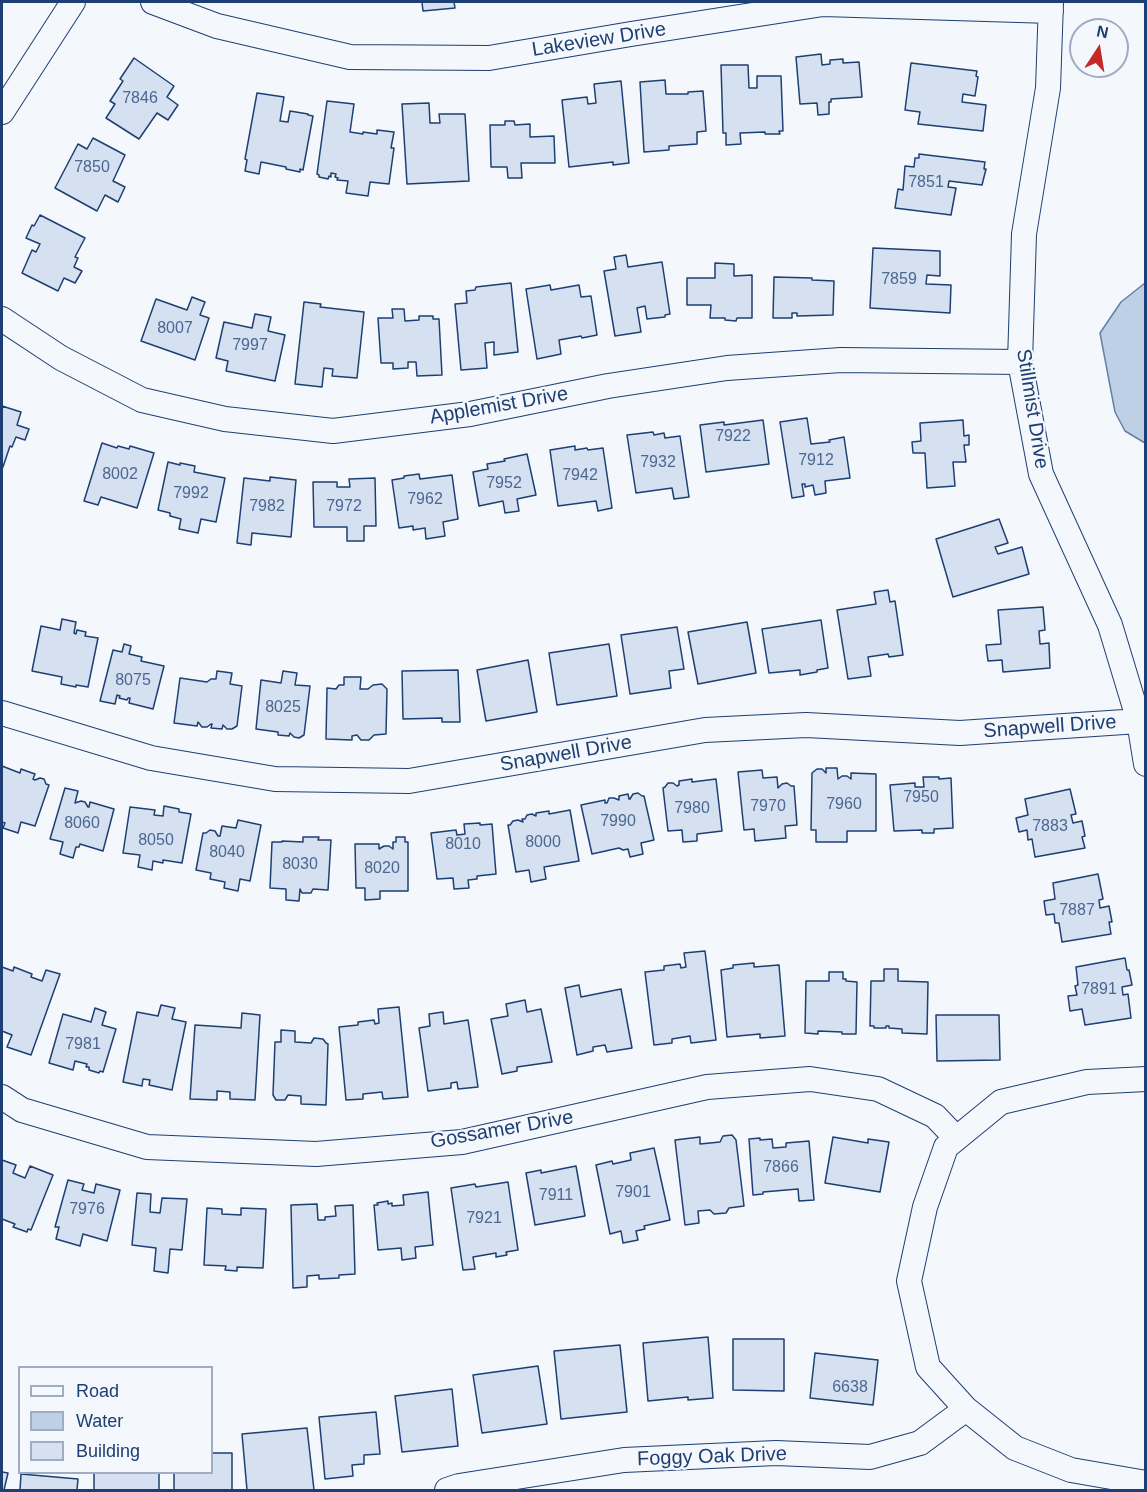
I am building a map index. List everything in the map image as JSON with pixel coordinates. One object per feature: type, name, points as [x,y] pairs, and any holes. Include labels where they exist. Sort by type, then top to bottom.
[{"type":"street","points":[[2,112],[73,2]]},
{"type":"street","name":"Lakeview Drive","points":[[153,2],[217,26],[350,57],[489,58],[823,4],[1051,6]]},
{"type":"street","name":"Stillmist Drive","points":[[1051,6],[1048,88],[1024,234],[1020,362],[1041,474],[1110,625],[1139,721],[1146,764]]},
{"type":"street","name":"Applemist Drive","points":[[2,320],[61,358],[142,400],[225,419],[333,431],[470,414],[608,386],[727,368],[841,360],[1020,362]]},
{"type":"street","name":"Snapwell Drive","points":[[2,713],[151,758],[274,779],[409,781],[705,730],[806,724],[960,732],[1139,721]]},
{"type":"street","name":"Gossamer Drive","points":[[2,1097],[22,1110],[147,1147],[316,1154],[462,1142],[707,1087],[810,1079],[878,1089],[935,1116],[956,1138]]},
{"type":"street","points":[[1146,1079],[1087,1082],[1001,1102],[956,1138],[946,1147],[925,1207],[909,1281],[928,1367],[966,1409],[1015,1448],[1071,1470],[1146,1483]]},
{"type":"street","name":"Foggy Oak Drive","points":[[447,1491],[459,1486],[624,1460],[776,1453],[870,1456],[920,1443],[966,1409]]},
{"type":"water","points":[[1145,283],[1145,443],[1125,431],[1115,412],[1100,333],[1121,302]]},
{"type":"building","points":[[422,2],[454,2],[455,8],[423,11]]},
{"type":"building","points":[[821,54],[822,65],[830,64],[830,60],[843,59],[843,63],[859,62],[862,97],[831,99],[829,114],[818,115],[817,103],[800,104],[796,57]]},
{"type":"building","points":[[134,58],[174,86],[167,97],[178,105],[168,120],[157,113],[139,139],[106,118],[115,104],[110,101],[123,81],[120,79]]},
{"type":"building","points":[[911,63],[977,71],[975,96],[963,94],[962,102],[986,105],[983,131],[918,124],[920,112],[905,110]]},
{"type":"building","points":[[721,65],[748,65],[749,88],[757,88],[757,76],[781,76],[783,131],[779,131],[780,134],[740,133],[741,144],[726,145],[726,133],[723,133]]},
{"type":"building","points":[[665,80],[666,94],[703,91],[706,131],[697,132],[697,144],[669,146],[669,150],[644,152],[640,82]]},
{"type":"building","points":[[621,81],[629,163],[613,165],[613,162],[569,167],[562,100],[587,97],[588,104],[596,103],[594,84]]},
{"type":"building","points":[[257,93],[284,97],[280,121],[288,122],[290,111],[313,116],[303,170],[300,169],[300,172],[261,162],[259,174],[245,171],[247,160],[245,159]]},
{"type":"building","points":[[327,101],[354,104],[350,132],[377,134],[377,130],[394,132],[389,184],[370,182],[368,196],[346,193],[348,181],[337,180],[336,174],[331,173],[328,179],[319,177],[317,174]]},
{"type":"building","points":[[429,103],[430,123],[440,123],[439,114],[465,114],[469,181],[407,184],[402,104]]},
{"type":"building","points":[[505,121],[514,121],[515,125],[530,124],[530,137],[554,136],[555,163],[521,163],[522,178],[508,178],[507,167],[491,167],[490,125],[505,125]]},
{"type":"building","points":[[93,138],[125,155],[113,181],[125,187],[118,202],[105,195],[97,211],[55,188],[78,144],[87,149]]},
{"type":"building","points":[[919,154],[985,162],[984,169],[986,169],[982,185],[949,181],[948,187],[956,188],[951,215],[895,208],[898,189],[903,190],[905,166],[914,167],[915,158],[919,158]]},
{"type":"building","points":[[40,215],[85,238],[75,257],[78,258],[74,267],[82,271],[75,283],[64,278],[58,291],[22,273],[32,250],[36,252],[40,244],[26,238]]},
{"type":"building","points":[[873,248],[940,251],[940,276],[927,275],[926,284],[951,285],[950,313],[870,308]]},
{"type":"building","points":[[626,255],[628,267],[662,262],[670,314],[665,317],[647,319],[645,306],[637,308],[641,332],[615,336],[604,271],[616,269],[614,257]]},
{"type":"building","points":[[715,263],[734,264],[734,276],[752,275],[752,318],[737,318],[736,321],[710,318],[711,305],[687,305],[687,278],[715,278]]},
{"type":"building","points":[[774,277],[834,281],[833,315],[797,316],[797,313],[792,313],[792,318],[773,318]]},
{"type":"building","points":[[511,283],[518,352],[494,355],[494,342],[485,343],[487,368],[461,370],[455,304],[467,303],[466,291],[475,290],[476,287]]},
{"type":"building","points":[[550,285],[551,290],[579,285],[581,297],[591,296],[597,335],[559,340],[561,354],[537,359],[526,289]]},
{"type":"building","points":[[192,297],[205,302],[200,315],[209,318],[195,360],[141,341],[156,299],[187,310]]},
{"type":"building","points":[[304,302],[321,304],[320,307],[364,312],[357,378],[332,376],[333,369],[324,368],[322,387],[295,384]]},
{"type":"building","points":[[392,309],[404,309],[405,321],[419,320],[419,316],[433,316],[433,319],[439,319],[442,375],[417,376],[416,362],[408,362],[408,368],[393,369],[393,363],[381,363],[378,318],[393,318]]},
{"type":"building","points":[[255,314],[271,317],[268,331],[285,335],[275,381],[226,371],[228,361],[216,358],[224,322],[252,328]]},
{"type":"building","points":[[2,406],[21,412],[17,425],[29,429],[25,440],[16,437],[12,447],[10,446],[3,467],[2,467]]},
{"type":"building","points":[[807,418],[811,444],[830,442],[829,440],[844,437],[850,478],[825,481],[826,493],[815,495],[813,485],[805,487],[805,484],[802,484],[804,496],[792,498],[780,422]]},
{"type":"building","points":[[763,420],[769,464],[706,472],[700,425],[724,422],[724,425]]},
{"type":"building","points":[[963,420],[964,436],[969,435],[969,445],[964,445],[966,462],[953,462],[955,486],[927,488],[925,453],[913,453],[912,442],[921,441],[920,423]]},
{"type":"building","points":[[653,432],[654,435],[664,433],[665,438],[680,436],[689,497],[674,499],[672,488],[636,493],[627,435]]},
{"type":"building","points":[[102,443],[117,448],[118,446],[129,449],[130,446],[154,453],[137,508],[101,497],[98,505],[84,501]]},
{"type":"building","points":[[575,446],[575,450],[603,448],[612,508],[598,511],[596,501],[558,506],[550,450]]},
{"type":"building","points":[[527,454],[536,495],[517,499],[519,511],[505,513],[503,501],[479,506],[473,472],[488,469],[487,464]]},
{"type":"building","points":[[168,462],[195,466],[194,472],[225,478],[216,522],[201,519],[198,533],[179,529],[181,519],[158,510]]},
{"type":"building","points":[[419,474],[420,479],[452,475],[458,519],[443,522],[445,536],[426,539],[425,528],[413,530],[413,526],[399,528],[392,480]]},
{"type":"building","points":[[270,477],[296,480],[291,537],[252,533],[251,545],[237,543],[244,478],[270,481]]},
{"type":"building","points":[[375,478],[376,526],[364,526],[364,541],[347,541],[347,527],[314,527],[313,482],[337,482],[337,487],[350,487],[349,479]]},
{"type":"building","points":[[999,519],[1008,543],[995,547],[998,554],[1022,547],[1029,574],[953,597],[936,539]]},
{"type":"building","points":[[888,590],[890,602],[895,601],[903,655],[889,657],[888,654],[868,657],[871,676],[848,679],[837,610],[876,604],[874,592]]},
{"type":"building","points":[[1043,607],[1045,630],[1039,631],[1040,644],[1049,643],[1050,668],[1003,672],[1002,660],[988,661],[986,645],[1001,644],[998,610]]},
{"type":"building","points":[[62,619],[76,622],[74,633],[76,634],[77,630],[86,632],[85,636],[98,638],[88,687],[61,684],[62,677],[32,671],[41,626],[60,630]]},
{"type":"building","points":[[821,620],[828,668],[800,675],[800,670],[769,673],[762,629]]},
{"type":"building","points":[[747,622],[756,673],[698,684],[688,632]]},
{"type":"building","points":[[677,627],[684,669],[669,671],[671,688],[630,694],[621,635]]},
{"type":"building","points":[[124,644],[131,646],[129,654],[142,657],[141,661],[164,666],[153,709],[129,703],[130,698],[127,700],[117,695],[115,704],[100,701],[113,650],[122,652]]},
{"type":"building","points":[[609,644],[617,696],[557,705],[549,653]]},
{"type":"building","points":[[528,660],[537,712],[486,721],[477,670]]},
{"type":"building","points":[[458,670],[460,722],[442,722],[442,718],[403,719],[402,671]]},
{"type":"building","points":[[217,671],[232,673],[230,684],[242,686],[237,726],[227,729],[223,725],[222,729],[211,728],[212,724],[202,727],[198,722],[197,726],[174,723],[180,678],[207,682],[216,679]]},
{"type":"building","points":[[283,671],[297,673],[295,685],[310,686],[304,735],[299,738],[290,733],[289,736],[278,735],[278,732],[256,729],[261,680],[281,683]]},
{"type":"building","points":[[344,677],[361,677],[360,689],[382,684],[387,689],[386,734],[374,735],[369,740],[361,740],[357,735],[352,736],[352,740],[326,739],[327,688],[336,689],[339,685],[344,685]]},
{"type":"building","points":[[2,766],[20,773],[21,769],[35,774],[33,779],[44,779],[49,785],[35,826],[21,822],[18,833],[3,828],[5,823],[2,822]]},
{"type":"building","points":[[826,768],[837,768],[838,779],[847,776],[851,779],[851,773],[876,774],[876,831],[847,831],[847,842],[816,842],[816,830],[811,830],[812,773],[817,769],[822,769],[826,773]]},
{"type":"building","points":[[762,770],[763,778],[777,777],[778,788],[787,783],[794,786],[797,825],[785,826],[786,838],[755,841],[754,829],[744,830],[738,772]]},
{"type":"building","points":[[923,777],[951,778],[953,828],[934,829],[934,833],[922,833],[922,830],[894,831],[890,785],[915,783],[915,787],[924,787]]},
{"type":"building","points":[[692,779],[692,782],[716,779],[722,831],[697,834],[697,841],[683,842],[682,830],[668,831],[663,788],[668,783],[677,786],[679,781]]},
{"type":"building","points":[[65,788],[78,791],[75,803],[85,802],[89,807],[90,802],[114,809],[103,851],[80,844],[76,847],[73,858],[60,854],[63,842],[50,839]]},
{"type":"building","points":[[1070,789],[1076,814],[1071,815],[1073,823],[1082,821],[1085,848],[1035,857],[1032,839],[1028,840],[1027,830],[1019,832],[1016,818],[1028,815],[1025,799]]},
{"type":"building","points":[[638,793],[644,796],[654,840],[641,843],[643,854],[630,857],[628,849],[619,848],[592,854],[581,805],[605,800],[607,803],[609,798],[619,800],[619,796],[628,794],[630,799],[633,794]]},
{"type":"building","points":[[164,806],[191,814],[182,863],[163,860],[163,863],[153,861],[152,870],[138,867],[140,855],[123,853],[130,807],[155,810],[154,815],[163,816]]},
{"type":"building","points":[[570,810],[579,861],[544,867],[546,879],[531,882],[529,870],[516,872],[508,825],[518,820],[523,822],[522,819],[525,819],[527,815],[536,816],[536,813],[549,811],[549,814]]},
{"type":"building","points":[[238,820],[261,825],[250,881],[240,879],[238,891],[224,888],[225,882],[210,879],[211,873],[196,870],[203,833],[210,830],[220,836],[222,826],[236,828]]},
{"type":"building","points":[[480,823],[480,825],[492,824],[496,874],[477,876],[477,879],[468,880],[469,888],[454,889],[453,878],[437,879],[431,833],[456,830],[457,835],[465,834],[464,824]]},
{"type":"building","points":[[303,837],[331,840],[328,890],[313,889],[311,893],[302,893],[300,889],[299,901],[286,900],[286,889],[270,888],[272,842],[303,842]]},
{"type":"building","points":[[396,837],[405,837],[405,842],[408,842],[408,891],[380,891],[380,899],[365,900],[365,888],[356,888],[355,844],[379,844],[379,849],[389,846],[393,849]]},
{"type":"building","points":[[1098,874],[1103,899],[1099,900],[1100,908],[1109,906],[1112,922],[1109,922],[1111,934],[1062,942],[1059,923],[1055,923],[1054,914],[1046,915],[1044,901],[1055,899],[1053,883]]},
{"type":"building","points":[[705,951],[716,1040],[691,1043],[690,1036],[672,1039],[672,1043],[654,1045],[645,972],[664,970],[664,966],[680,964],[681,968],[686,967],[684,953]]},
{"type":"building","points":[[1125,958],[1132,985],[1122,987],[1123,995],[1128,994],[1131,1018],[1085,1025],[1082,1009],[1070,1011],[1068,996],[1077,995],[1076,967]]},
{"type":"building","points":[[754,963],[754,967],[779,965],[785,1036],[760,1038],[760,1034],[727,1037],[721,970],[733,968],[733,965]]},
{"type":"building","points":[[2,967],[13,971],[14,967],[42,981],[46,970],[60,974],[31,1055],[7,1047],[12,1035],[2,1031]]},
{"type":"building","points":[[884,969],[898,969],[898,981],[928,982],[927,1034],[902,1033],[902,1029],[889,1028],[889,1026],[874,1028],[870,1026],[871,981],[884,981]]},
{"type":"building","points":[[829,972],[843,972],[843,979],[857,982],[856,1034],[818,1031],[818,1034],[805,1033],[806,981],[829,981]]},
{"type":"building","points":[[579,985],[581,997],[621,989],[632,1048],[607,1052],[605,1045],[593,1047],[593,1051],[577,1055],[565,988]]},
{"type":"building","points":[[525,1000],[527,1012],[541,1009],[552,1062],[517,1067],[517,1071],[502,1074],[491,1019],[508,1016],[506,1004]]},
{"type":"building","points":[[161,1005],[175,1008],[172,1019],[186,1022],[172,1090],[149,1085],[150,1080],[143,1079],[142,1086],[123,1082],[137,1012],[158,1016]]},
{"type":"building","points":[[399,1007],[408,1097],[383,1099],[382,1092],[363,1094],[363,1099],[346,1100],[339,1027],[374,1020],[375,1024],[379,1023],[378,1009]]},
{"type":"building","points":[[95,1008],[106,1012],[102,1025],[116,1029],[103,1072],[89,1070],[89,1067],[86,1067],[87,1064],[75,1061],[73,1070],[49,1063],[63,1014],[91,1022]]},
{"type":"building","points":[[443,1012],[444,1024],[468,1020],[478,1087],[458,1089],[457,1082],[451,1083],[451,1088],[428,1091],[419,1028],[430,1026],[429,1014]]},
{"type":"building","points":[[242,1013],[260,1015],[255,1100],[230,1099],[230,1092],[217,1091],[217,1100],[190,1099],[195,1025],[241,1028]]},
{"type":"building","points":[[936,1015],[999,1015],[1000,1060],[937,1061]]},
{"type":"building","points":[[281,1030],[295,1031],[295,1042],[311,1043],[314,1038],[323,1039],[328,1044],[326,1105],[301,1104],[301,1096],[288,1095],[285,1100],[276,1100],[273,1095],[275,1042],[281,1042]]},
{"type":"building","points":[[732,1135],[736,1140],[744,1206],[729,1208],[726,1213],[714,1214],[710,1210],[698,1211],[699,1223],[685,1225],[675,1140],[700,1137],[700,1144],[720,1142],[723,1136]]},
{"type":"building","points":[[833,1137],[868,1143],[868,1139],[889,1142],[880,1192],[825,1183]]},
{"type":"building","points":[[760,1138],[760,1140],[772,1139],[773,1148],[786,1147],[786,1143],[809,1141],[814,1200],[799,1201],[798,1189],[753,1195],[749,1139]]},
{"type":"building","points":[[654,1148],[670,1220],[644,1226],[645,1229],[636,1231],[638,1240],[623,1243],[621,1231],[610,1234],[596,1165],[631,1160],[630,1153]]},
{"type":"building","points":[[2,1160],[16,1165],[13,1173],[25,1178],[30,1166],[53,1175],[31,1230],[28,1229],[27,1232],[13,1227],[15,1224],[2,1219]]},
{"type":"building","points":[[576,1166],[585,1216],[535,1225],[526,1173],[541,1170],[541,1173]]},
{"type":"building","points":[[68,1180],[84,1184],[82,1190],[94,1193],[96,1184],[120,1190],[107,1241],[83,1234],[80,1246],[56,1239],[59,1227],[55,1227]]},
{"type":"building","points":[[508,1182],[518,1250],[496,1257],[496,1253],[473,1257],[475,1269],[463,1270],[451,1188]]},
{"type":"building","points":[[428,1192],[433,1245],[415,1247],[416,1258],[402,1260],[401,1248],[378,1250],[374,1205],[388,1201],[388,1204],[392,1203],[392,1206],[404,1205],[403,1195]]},
{"type":"building","points":[[137,1193],[151,1194],[150,1212],[160,1213],[162,1198],[187,1199],[182,1250],[170,1249],[168,1273],[154,1271],[156,1248],[132,1245]]},
{"type":"building","points":[[317,1204],[318,1220],[336,1216],[335,1206],[353,1205],[355,1274],[319,1279],[319,1275],[307,1276],[307,1287],[293,1288],[291,1205]]},
{"type":"building","points":[[207,1208],[222,1209],[222,1214],[241,1215],[241,1208],[266,1209],[263,1268],[237,1267],[237,1271],[225,1270],[226,1266],[204,1265]]},
{"type":"building","points":[[708,1337],[713,1398],[688,1400],[688,1397],[648,1401],[643,1343]]},
{"type":"building","points":[[733,1339],[784,1339],[784,1391],[733,1390]]},
{"type":"building","points":[[620,1345],[627,1412],[561,1419],[554,1351]]},
{"type":"building","points":[[815,1353],[878,1360],[873,1405],[810,1398]]},
{"type":"building","points":[[538,1366],[547,1424],[482,1433],[473,1375]]},
{"type":"building","points":[[452,1389],[458,1446],[402,1452],[395,1396]]},
{"type":"building","points":[[376,1412],[380,1454],[364,1455],[364,1464],[352,1465],[353,1476],[325,1479],[319,1417]]},
{"type":"building","points":[[307,1428],[314,1490],[247,1490],[242,1434]]},
{"type":"building","points":[[213,1453],[232,1453],[232,1490],[174,1490],[174,1474],[213,1474]]},
{"type":"building","points":[[2,1472],[8,1473],[4,1490],[2,1490]]},
{"type":"building","points":[[21,1474],[78,1479],[77,1490],[20,1490]]},
{"type":"building","points":[[94,1474],[159,1474],[159,1490],[94,1490]]}]
